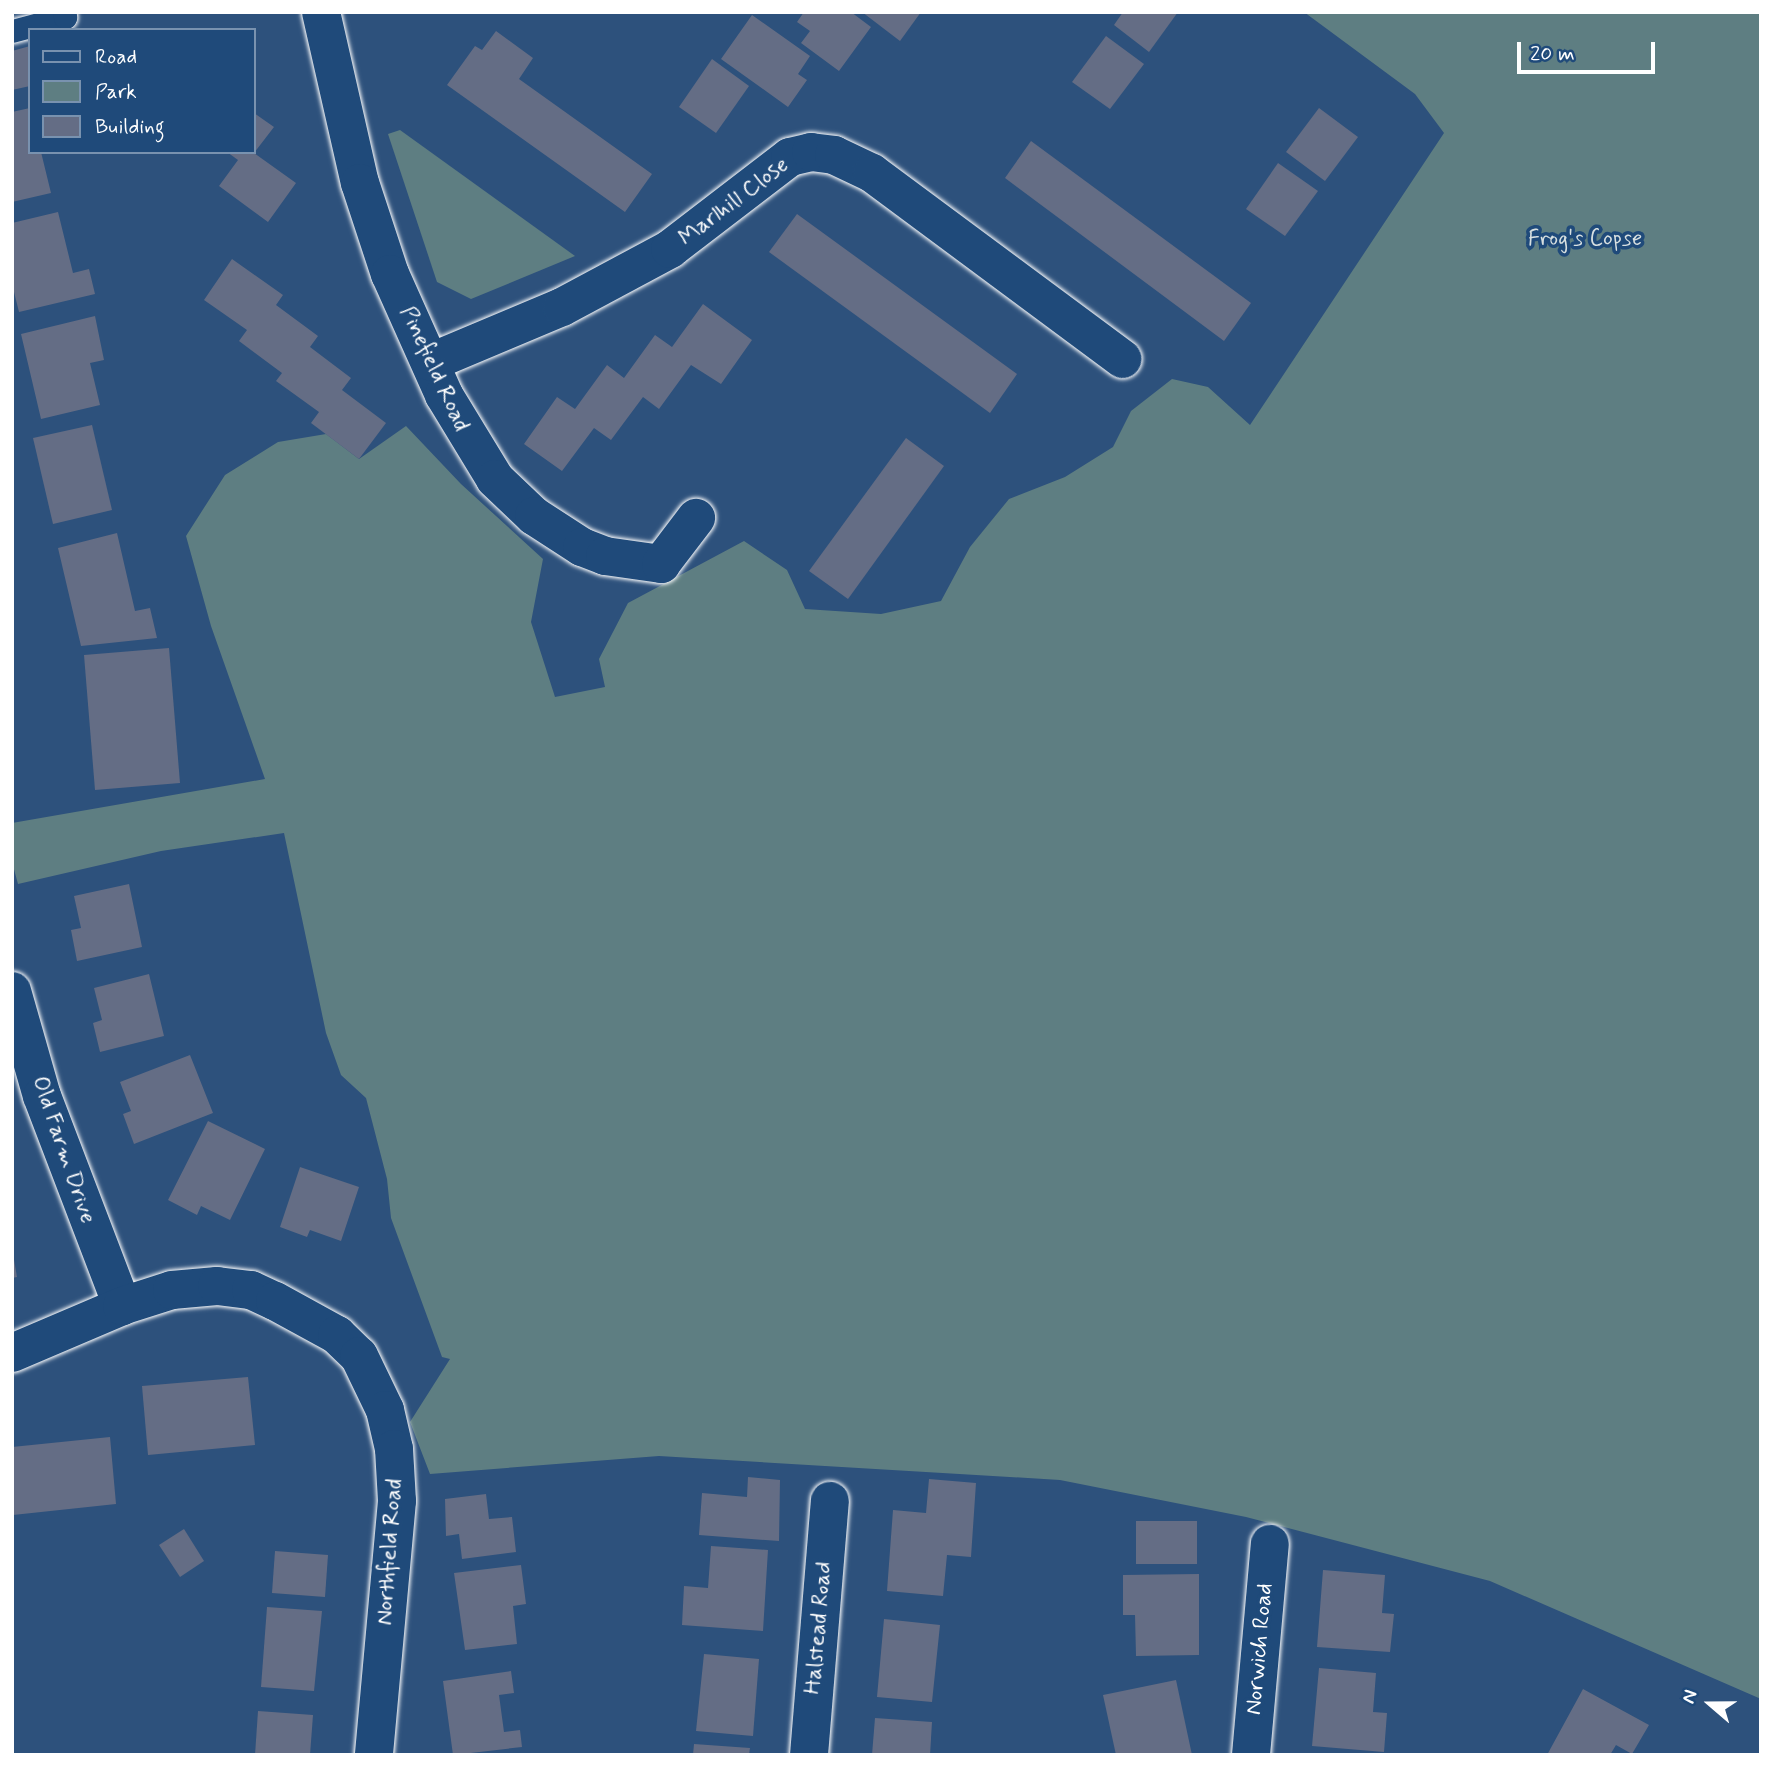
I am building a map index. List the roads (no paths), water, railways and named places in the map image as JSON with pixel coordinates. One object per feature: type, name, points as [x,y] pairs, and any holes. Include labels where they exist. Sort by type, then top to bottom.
[{"type":"street","name":"Pinefield Road","points":[[321,12],[360,183],[390,274],[466,437],[495,479],[534,516],[582,547],[605,556],[661,564],[696,518]]},
{"type":"street","name":"Marlhill Close","points":[[431,362],[562,307],[670,249],[790,157],[811,152],[834,155],[872,173],[1122,359]]},
{"type":"street","name":"Old Farm Drive","points":[[12,991],[51,1122],[122,1306]]},
{"type":"street","name":"Northfield Road","points":[[12,1353],[122,1306],[172,1290],[217,1286],[250,1290],[337,1335],[359,1356],[385,1410],[394,1449],[397,1501],[374,1755]]},
{"type":"street","name":"Halstead Road","points":[[809,1755],[830,1502]]},
{"type":"street","name":"Norwich Road","points":[[1251,1755],[1270,1544]]},
{"type":"lane","points":[[12,31],[65,17],[64,12]]},
{"type":"park label","name":"Frog's Copse","points":[[1585,239]]}]
